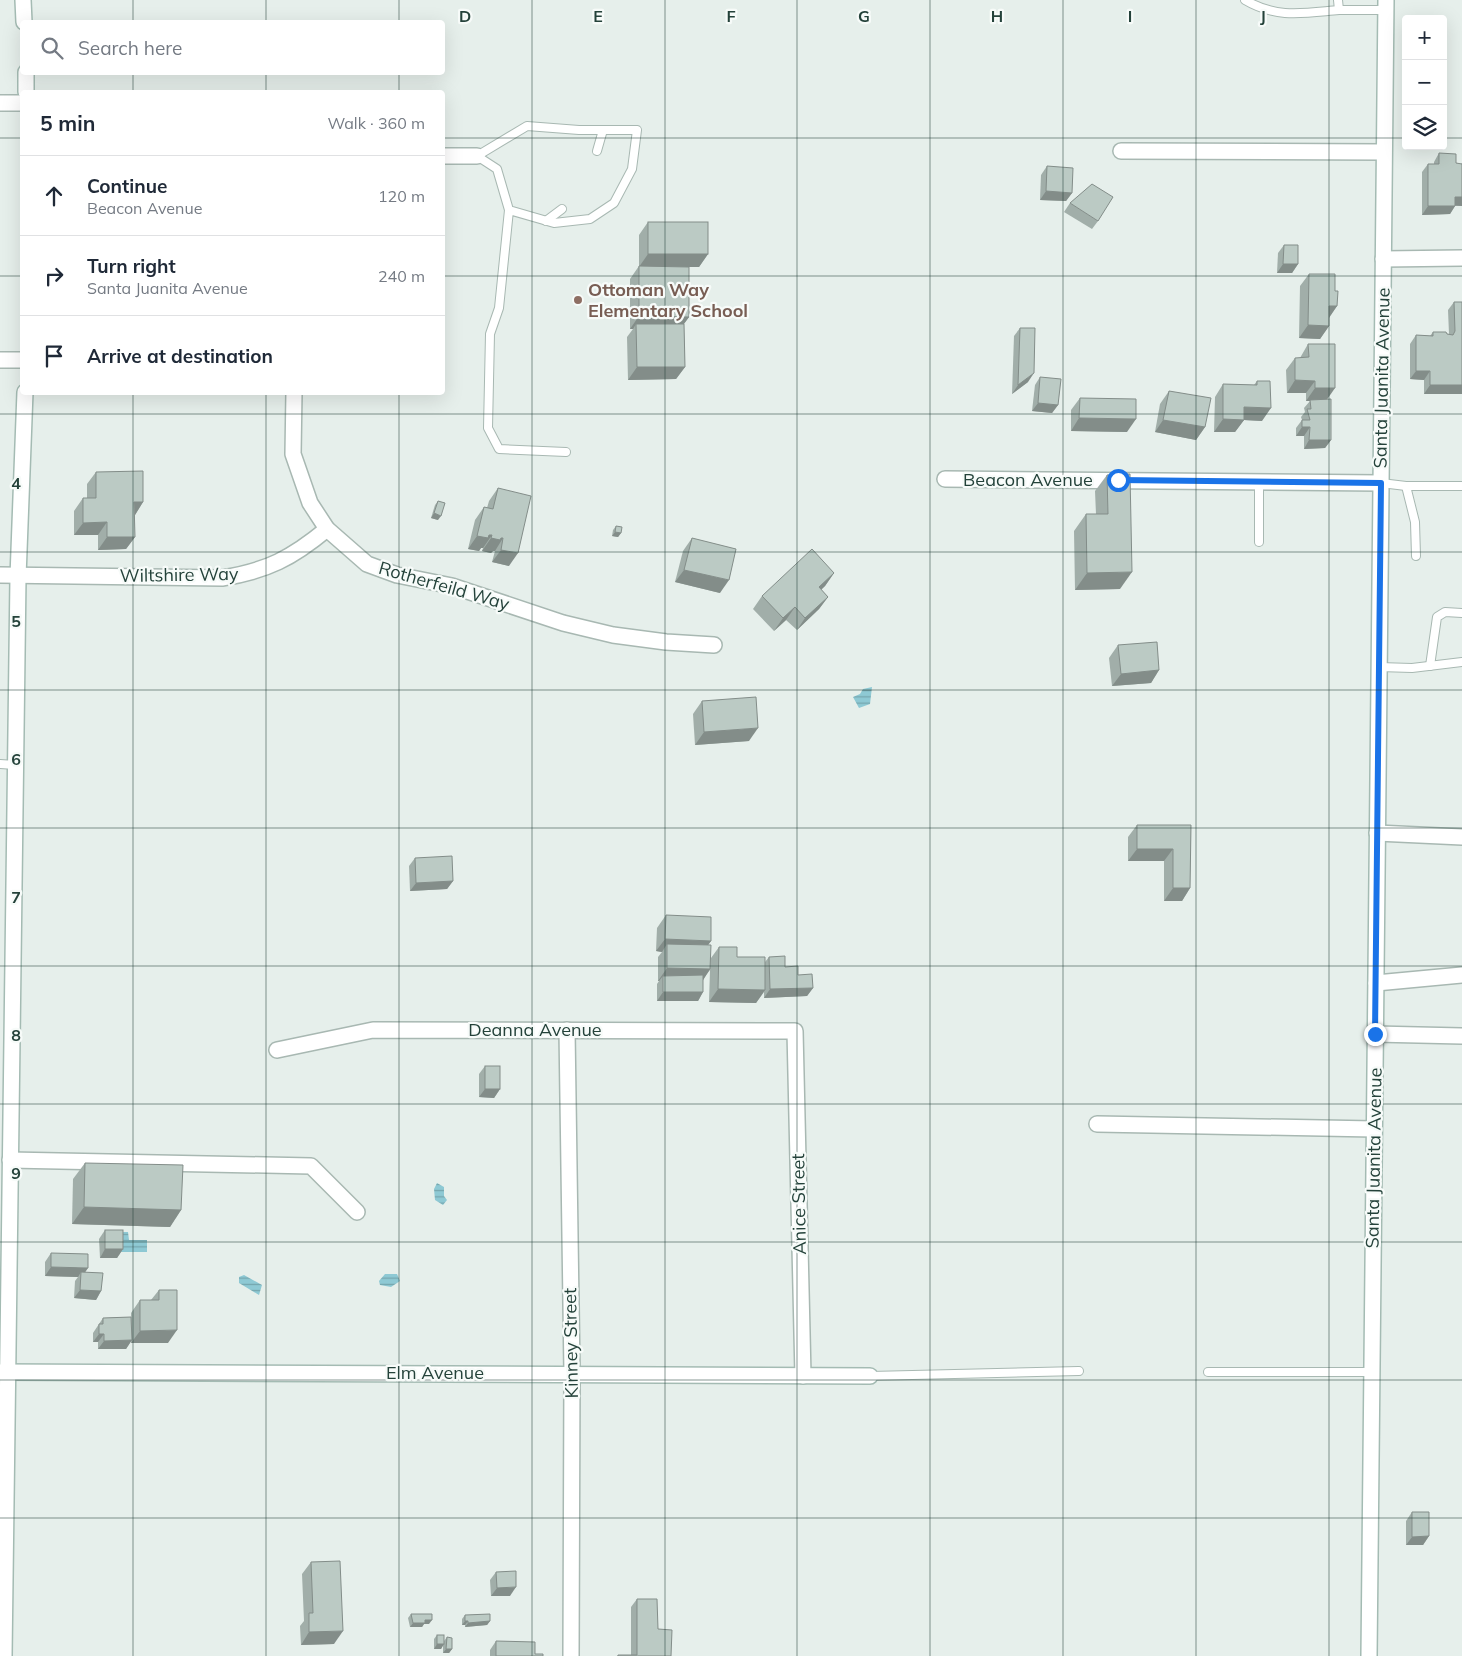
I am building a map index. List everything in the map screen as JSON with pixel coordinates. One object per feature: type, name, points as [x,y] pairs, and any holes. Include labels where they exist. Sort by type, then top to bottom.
[{"type":"street","points":[[23,0],[24,20]]},
{"type":"street","name":"Santa Juanita Avenue","points":[[1370,1656],[1383,152],[1386,5]]},
{"type":"street","points":[[26,75],[26,90]]},
{"type":"street","points":[[0,103],[20,103]]},
{"type":"street","points":[[1121,151],[1383,152]]},
{"type":"street","points":[[445,156],[478,156]]},
{"type":"street","points":[[1383,259],[1462,258]]},
{"type":"street","points":[[0,360],[20,360]]},
{"type":"street","points":[[4,1656],[2,1601],[4,1372],[10,1160],[18,577],[25,395]]},
{"type":"street","name":"Rotherfeild Way","points":[[294,395],[293,454],[310,503],[327,529],[366,564],[397,575],[452,586],[564,623],[613,635],[666,642],[714,644]]},
{"type":"street","name":"Beacon Avenue","points":[[945,479],[1381,483]]},
{"type":"street","name":"Wiltshire Way","points":[[0,575],[18,577],[222,578],[248,574],[278,564],[303,549],[327,529]]},
{"type":"street","points":[[1377,833],[1462,837]]},
{"type":"street","points":[[1376,983],[1462,975]]},
{"type":"street","name":"Deanna Avenue","points":[[277,1050],[373,1030],[795,1031]]},
{"type":"street","name":"Kinney Street","points":[[567,1030],[572,1373],[570,1656]]},
{"type":"street","name":"Anice Street","points":[[795,1031],[803,1376]]},
{"type":"street","points":[[1375,1034],[1462,1036]]},
{"type":"street","points":[[1097,1124],[1374,1129]]},
{"type":"street","points":[[10,1160],[311,1166],[357,1212]]},
{"type":"street","name":"Elm Avenue","points":[[4,1372],[572,1373],[870,1376]]},
{"type":"lane","points":[[1245,0],[1262,10],[1293,14],[1386,5]]},
{"type":"lane","points":[[1338,0],[1339,10]]},
{"type":"lane","points":[[509,210],[554,223],[590,219],[614,203],[632,169],[638,130],[527,126],[478,156],[497,169],[509,210],[499,308],[490,334],[488,428],[499,449],[566,452]]},
{"type":"lane","points":[[597,151],[603,130]]},
{"type":"lane","points":[[546,220],[562,209]]},
{"type":"lane","points":[[1258,542],[1259,482]]},
{"type":"lane","points":[[1381,483],[1406,486],[1462,486]]},
{"type":"lane","points":[[1406,486],[1415,522],[1416,556]]},
{"type":"lane","points":[[1430,666],[1436,617],[1445,612],[1462,613]]},
{"type":"lane","points":[[1379,667],[1430,666],[1462,662]]},
{"type":"lane","points":[[0,764],[15,765]]},
{"type":"lane","points":[[870,1376],[1079,1372]]},
{"type":"lane","points":[[1208,1372],[1372,1372]]},
{"type":"water","points":[[872,687],[870,704],[859,708],[853,697],[860,694],[863,689]]},
{"type":"water","points":[[437,1183],[444,1187],[444,1196],[447,1200],[443,1205],[435,1200],[434,1189]]},
{"type":"water","points":[[120,1232],[128,1232],[129,1240],[147,1240],[147,1252],[120,1252]]},
{"type":"water","points":[[385,1274],[397,1274],[400,1281],[391,1287],[380,1285],[379,1281]]},
{"type":"water","points":[[244,1275],[262,1285],[259,1295],[239,1283],[239,1277]]},
{"type":"building","points":[[1439,153],[1456,154],[1456,163],[1462,164],[1462,197],[1455,197],[1455,206],[1428,206],[1428,164],[1439,164]]},
{"type":"building","points":[[1047,166],[1073,168],[1072,193],[1046,191]]},
{"type":"building","points":[[1092,184],[1113,197],[1098,221],[1070,203]]},
{"type":"building","points":[[648,222],[708,222],[708,254],[648,254]]},
{"type":"building","points":[[1284,245],[1298,245],[1298,264],[1283,264]]},
{"type":"building","points":[[639,266],[689,267],[689,317],[639,316]]},
{"type":"building","points":[[1309,274],[1335,274],[1335,291],[1338,291],[1337,306],[1329,306],[1329,326],[1308,325]]},
{"type":"building","points":[[1454,302],[1462,302],[1462,385],[1430,385],[1430,371],[1416,371],[1416,335],[1433,336],[1433,332],[1446,332],[1453,335],[1455,331]]},
{"type":"building","points":[[636,324],[684,324],[685,367],[637,367]]},
{"type":"building","points":[[1020,328],[1035,328],[1034,373],[1018,385]]},
{"type":"building","points":[[1308,344],[1335,344],[1335,388],[1315,388],[1315,381],[1295,380],[1295,358],[1309,357]]},
{"type":"building","points":[[1040,377],[1061,379],[1058,405],[1038,403]]},
{"type":"building","points":[[1257,381],[1270,381],[1271,408],[1244,407],[1244,420],[1223,419],[1223,384],[1257,385]]},
{"type":"building","points":[[1169,391],[1211,398],[1205,427],[1163,420]]},
{"type":"building","points":[[1080,398],[1136,399],[1136,419],[1079,418]]},
{"type":"building","points":[[1331,399],[1331,440],[1309,440],[1310,427],[1302,427],[1302,420],[1310,420],[1307,409],[1311,409],[1310,400]]},
{"type":"building","points":[[143,471],[143,502],[134,502],[135,537],[107,537],[107,522],[83,523],[83,498],[96,498],[96,472]]},
{"type":"building","points":[[1130,474],[1132,572],[1087,573],[1086,514],[1108,514],[1107,475]]},
{"type":"building","points":[[498,488],[531,496],[518,553],[501,550],[503,538],[500,540],[491,538],[492,535],[489,535],[488,538],[477,536],[484,507],[493,509]]},
{"type":"building","points":[[438,501],[445,503],[441,516],[434,513]]},
{"type":"building","points":[[616,526],[622,527],[621,533],[615,532]]},
{"type":"building","points":[[692,538],[736,549],[729,580],[684,570]]},
{"type":"building","points":[[812,549],[834,573],[819,587],[828,597],[805,618],[795,607],[783,618],[762,596]]},
{"type":"building","points":[[1157,642],[1159,670],[1121,674],[1118,645]]},
{"type":"building","points":[[756,697],[758,728],[704,732],[702,701]]},
{"type":"building","points":[[1137,825],[1191,825],[1190,888],[1173,888],[1173,849],[1137,849]]},
{"type":"building","points":[[452,856],[453,881],[416,883],[415,858]]},
{"type":"building","points":[[666,915],[711,917],[711,941],[665,939]]},
{"type":"building","points":[[667,944],[711,945],[710,969],[667,968]]},
{"type":"building","points":[[719,947],[737,947],[737,957],[765,957],[765,990],[718,989]]},
{"type":"building","points":[[785,956],[785,967],[798,966],[798,975],[812,974],[813,988],[770,989],[769,957]]},
{"type":"building","points":[[703,975],[703,992],[663,992],[663,976]]},
{"type":"building","points":[[485,1066],[500,1066],[500,1089],[485,1089]]},
{"type":"building","points":[[85,1163],[183,1165],[181,1210],[84,1207]]},
{"type":"building","points":[[105,1230],[123,1230],[123,1249],[105,1249]]},
{"type":"building","points":[[51,1253],[88,1254],[88,1268],[51,1267]]},
{"type":"building","points":[[81,1272],[103,1273],[101,1291],[80,1290]]},
{"type":"building","points":[[159,1290],[177,1290],[177,1330],[140,1331],[140,1300],[159,1300]]},
{"type":"building","points":[[131,1317],[132,1340],[104,1341],[104,1334],[99,1334],[99,1324],[103,1324],[103,1318]]},
{"type":"building","points":[[1412,1512],[1429,1512],[1429,1536],[1412,1537]]},
{"type":"building","points":[[340,1561],[343,1631],[309,1632],[309,1613],[313,1613],[311,1562]]},
{"type":"building","points":[[516,1571],[516,1587],[497,1588],[496,1572]]},
{"type":"building","points":[[637,1599],[657,1599],[658,1629],[672,1630],[671,1656],[618,1656],[637,1655]]},
{"type":"building","points":[[411,1614],[432,1614],[432,1620],[425,1620],[425,1623],[413,1623]]},
{"type":"building","points":[[490,1614],[490,1621],[468,1623],[468,1621],[465,1621],[465,1615]]},
{"type":"building","points":[[437,1635],[444,1635],[444,1644],[437,1644]]},
{"type":"building","points":[[447,1637],[452,1638],[452,1649],[446,1649]]},
{"type":"building","points":[[496,1641],[535,1642],[535,1654],[543,1654],[543,1656],[496,1656]]},
{"type":"place","name":"Ottoman Way Elementary School","points":[[578,300]]},
{"type":"route","points":[[1118,480],[1381,483],[1375,1034]]}]
